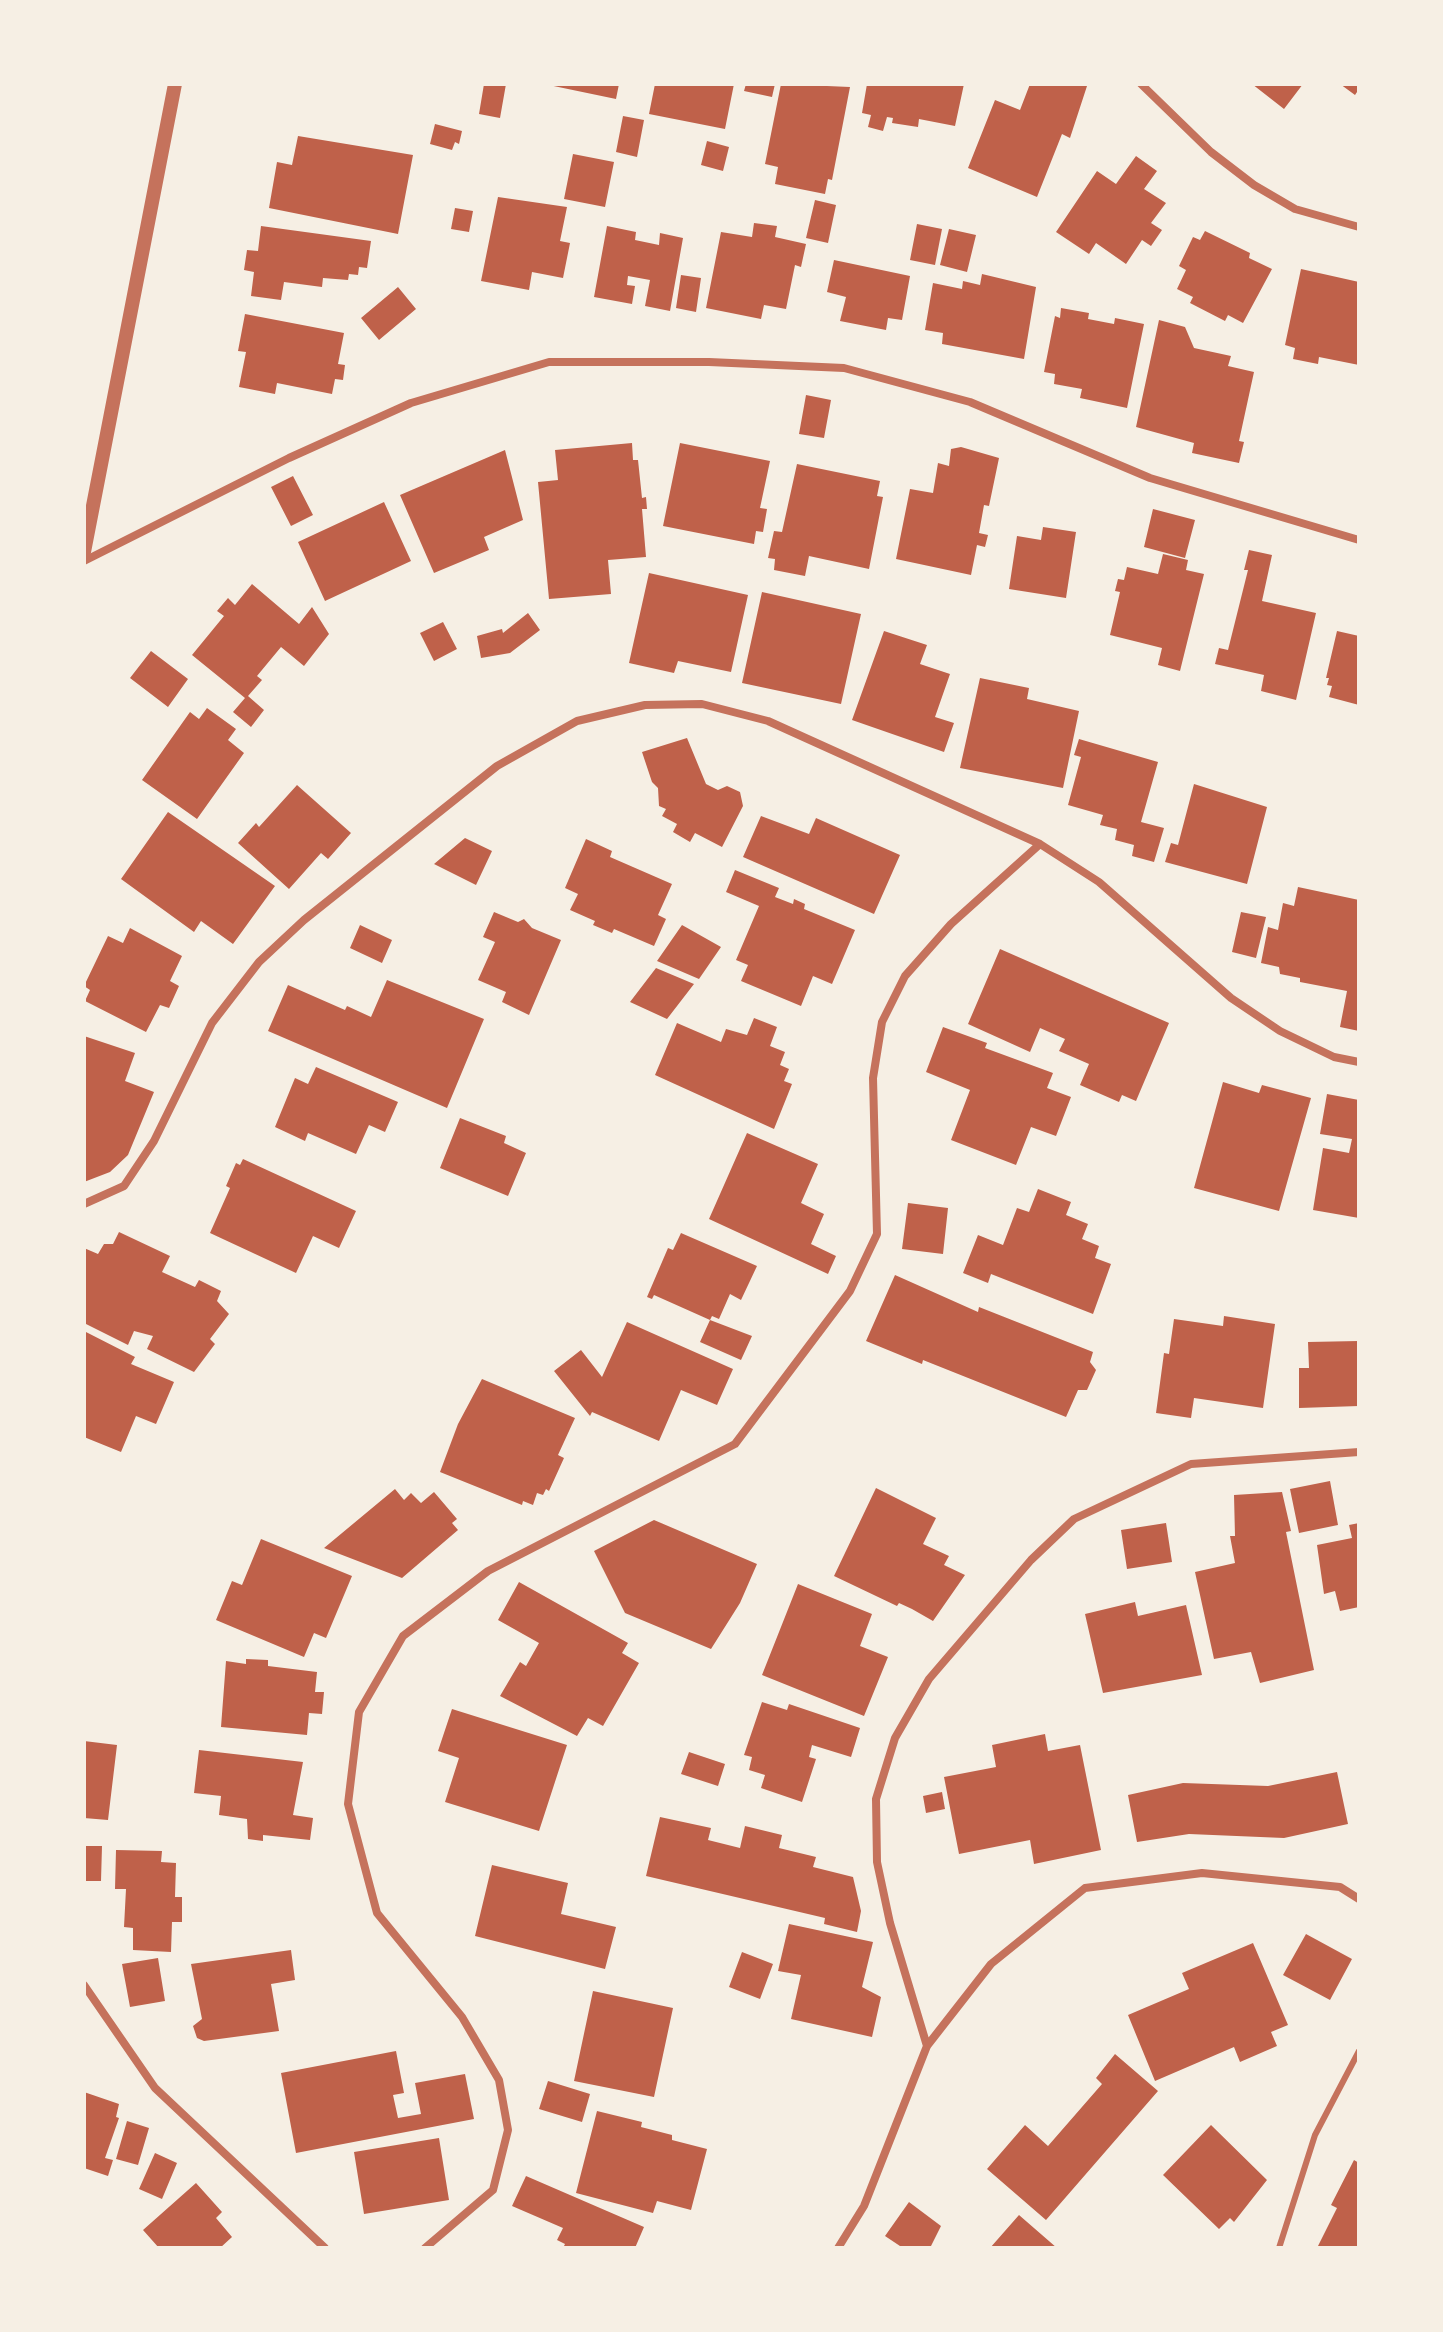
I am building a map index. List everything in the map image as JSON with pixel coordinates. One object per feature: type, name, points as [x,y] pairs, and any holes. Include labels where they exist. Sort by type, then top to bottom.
[{"type":"street","points":[[84,552],[175,84]]},
{"type":"street","points":[[1141,84],[1211,152],[1254,185],[1295,209],[1359,227]]},
{"type":"street","points":[[84,561],[289,458],[411,403],[549,362],[709,362],[844,368],[970,402],[1150,478],[1359,540]]},
{"type":"street","points":[[84,1204],[124,1186],[154,1141],[212,1023],[259,962],[304,920],[497,766],[577,721],[645,705],[702,704],[768,721],[1040,844],[1099,882],[1231,998],[1280,1031],[1334,1057],[1359,1062]]},
{"type":"street","points":[[425,2248],[493,2190],[508,2130],[499,2080],[462,2017],[377,1913],[348,1804],[359,1712],[403,1636],[488,1571],[735,1444],[850,1291],[877,1234],[873,1078],[882,1022],[905,976],[951,924],[1040,844]]},
{"type":"street","points":[[927,2046],[890,1923],[877,1862],[876,1799],[895,1738],[929,1679],[1031,1560],[1074,1519],[1191,1464],[1359,1452]]},
{"type":"street","points":[[838,2248],[864,2206],[927,2046],[991,1964],[1085,1888],[1202,1873],[1340,1887],[1359,1899]]},
{"type":"street","points":[[84,1985],[155,2088],[325,2248]]},
{"type":"lane","points":[[1279,2248],[1315,2135],[1359,2051]]},
{"type":"building","points":[[484,84],[506,84],[500,118],[479,114]]},
{"type":"building","points":[[544,84],[619,84],[616,99]]},
{"type":"building","points":[[655,84],[734,84],[725,129],[649,114]]},
{"type":"building","points":[[746,84],[775,84],[772,97],[744,91]]},
{"type":"building","points":[[781,84],[850,87],[832,180],[828,179],[825,194],[775,184],[778,167],[765,164]]},
{"type":"building","points":[[867,84],[964,84],[955,126],[919,119],[918,127],[892,123],[893,118],[887,117],[883,131],[868,127],[871,115],[862,113]]},
{"type":"building","points":[[1030,84],[1087,86],[1070,138],[1062,134],[1037,197],[968,168],[995,100],[1020,110]]},
{"type":"building","points":[[1252,84],[1303,84],[1284,109]]},
{"type":"building","points":[[1340,84],[1359,84],[1359,89],[1355,95]]},
{"type":"building","points":[[623,116],[644,120],[637,157],[616,152]]},
{"type":"building","points":[[435,124],[462,131],[459,144],[455,142],[452,150],[430,144]]},
{"type":"building","points":[[298,136],[413,155],[398,234],[269,208],[277,162],[292,165]]},
{"type":"building","points":[[707,141],[729,147],[723,171],[701,165]]},
{"type":"building","points":[[573,154],[614,162],[605,207],[564,199]]},
{"type":"building","points":[[1136,156],[1157,171],[1144,189],[1166,203],[1151,223],[1162,230],[1151,246],[1142,240],[1126,264],[1096,243],[1089,254],[1056,232],[1097,171],[1116,184]]},
{"type":"building","points":[[498,197],[567,207],[560,241],[570,243],[563,278],[532,272],[529,290],[481,281]]},
{"type":"building","points":[[815,200],[836,205],[828,243],[806,238]]},
{"type":"building","points":[[455,208],[473,211],[469,232],[451,229]]},
{"type":"building","points":[[754,223],[777,226],[775,237],[806,244],[801,267],[795,265],[786,309],[764,305],[761,319],[706,308],[721,232],[752,237]]},
{"type":"building","points":[[917,224],[942,229],[935,265],[910,260]]},
{"type":"building","points":[[261,226],[371,241],[367,268],[359,267],[358,275],[349,274],[348,280],[323,278],[322,287],[284,282],[281,300],[251,296],[254,272],[244,270],[247,250],[258,251]]},
{"type":"building","points":[[607,226],[636,232],[635,240],[659,245],[660,233],[683,238],[670,311],[645,306],[650,280],[628,276],[627,285],[635,286],[632,304],[594,297]]},
{"type":"building","points":[[949,229],[976,235],[967,272],[940,265]]},
{"type":"building","points":[[1205,231],[1250,253],[1249,258],[1272,269],[1243,323],[1228,315],[1225,321],[1190,303],[1193,297],[1177,289],[1186,270],[1179,266],[1193,237],[1200,240]]},
{"type":"building","points":[[834,260],[910,276],[902,320],[888,318],[886,330],[840,321],[846,297],[827,292]]},
{"type":"building","points":[[1301,269],[1359,282],[1359,365],[1319,357],[1318,364],[1293,359],[1295,348],[1285,345]]},
{"type":"building","points":[[982,274],[1036,287],[1024,359],[942,344],[943,333],[925,330],[933,283],[962,289],[963,281],[980,285]]},
{"type":"building","points":[[681,275],[701,278],[696,312],[676,308]]},
{"type":"building","points":[[398,287],[416,309],[379,340],[361,318]]},
{"type":"building","points":[[1061,308],[1089,313],[1088,319],[1114,324],[1115,318],[1144,324],[1127,408],[1080,398],[1082,389],[1054,384],[1055,374],[1044,372],[1055,316],[1060,318]]},
{"type":"building","points":[[245,314],[344,333],[338,364],[345,365],[343,380],[335,379],[332,394],[277,383],[275,394],[239,387],[246,352],[238,351]]},
{"type":"building","points":[[1159,320],[1185,327],[1194,348],[1231,356],[1228,366],[1254,372],[1239,441],[1244,442],[1239,463],[1192,453],[1194,443],[1136,427]]},
{"type":"building","points":[[806,395],[831,400],[824,438],[799,434]]},
{"type":"building","points":[[632,443],[633,460],[638,460],[642,498],[646,497],[647,509],[642,509],[646,557],[608,560],[611,594],[549,599],[538,482],[558,480],[555,450]]},
{"type":"building","points":[[680,443],[770,461],[760,508],[767,509],[763,532],[756,531],[754,544],[663,526]]},
{"type":"building","points":[[961,447],[999,458],[989,506],[984,505],[979,533],[988,535],[985,547],[977,545],[971,575],[896,559],[910,489],[933,493],[938,463],[949,466],[951,449]]},
{"type":"building","points":[[505,450],[523,520],[484,537],[489,550],[434,573],[400,495]]},
{"type":"building","points":[[797,464],[880,481],[877,496],[883,497],[869,569],[809,556],[805,576],[774,570],[775,559],[768,558],[774,531],[782,532]]},
{"type":"building","points":[[293,476],[313,515],[291,526],[271,487]]},
{"type":"building","points":[[384,502],[411,561],[325,601],[298,542]]},
{"type":"building","points":[[1153,509],[1195,520],[1185,558],[1144,547]]},
{"type":"building","points":[[1043,527],[1076,532],[1066,598],[1009,589],[1017,536],[1041,540]]},
{"type":"building","points":[[1249,550],[1272,555],[1262,601],[1316,613],[1296,700],[1261,691],[1264,675],[1215,664],[1219,648],[1228,650],[1248,570],[1244,570]]},
{"type":"building","points":[[1163,554],[1188,560],[1186,570],[1204,574],[1180,671],[1158,665],[1162,648],[1110,635],[1120,592],[1115,591],[1118,579],[1124,580],[1127,567],[1158,574]]},
{"type":"building","points":[[649,573],[748,595],[731,672],[678,661],[674,673],[629,663]]},
{"type":"building","points":[[252,584],[299,624],[312,607],[329,634],[304,666],[281,647],[257,676],[262,680],[248,696],[264,710],[251,727],[233,712],[245,698],[192,655],[224,616],[217,611],[228,598],[235,605]]},
{"type":"building","points":[[762,592],[861,614],[841,704],[742,683]]},
{"type":"building","points":[[528,613],[540,630],[510,653],[481,658],[477,636],[502,629],[503,633]]},
{"type":"building","points":[[443,622],[457,649],[434,661],[420,633]]},
{"type":"building","points":[[884,631],[927,645],[920,664],[950,674],[935,717],[954,723],[944,752],[852,720]]},
{"type":"building","points":[[1337,631],[1359,636],[1359,705],[1329,697],[1332,686],[1327,685],[1329,678],[1326,678]]},
{"type":"building","points":[[151,651],[188,679],[168,707],[130,678]]},
{"type":"building","points":[[980,678],[1029,688],[1027,699],[1079,711],[1063,788],[960,768]]},
{"type":"building","points":[[207,708],[236,729],[228,740],[244,753],[197,819],[142,780],[190,712],[199,719]]},
{"type":"building","points":[[687,738],[706,784],[718,790],[727,786],[740,792],[743,806],[722,847],[695,833],[690,842],[673,832],[677,824],[662,816],[666,809],[659,806],[658,788],[652,782],[642,752]]},
{"type":"building","points":[[1079,739],[1158,762],[1141,822],[1164,828],[1154,862],[1132,856],[1134,845],[1115,840],[1117,829],[1100,825],[1103,815],[1068,805],[1081,757],[1074,755]]},
{"type":"building","points":[[1194,784],[1267,807],[1247,884],[1165,862],[1171,843],[1178,845]]},
{"type":"building","points":[[297,785],[351,833],[328,859],[321,853],[289,889],[238,843],[256,823],[259,827]]},
{"type":"building","points":[[168,812],[275,886],[233,944],[201,921],[194,932],[121,879]]},
{"type":"building","points":[[761,816],[809,834],[816,818],[900,855],[874,914],[743,857]]},
{"type":"building","points":[[465,838],[492,851],[476,885],[434,864]]},
{"type":"building","points":[[586,839],[612,851],[610,857],[672,884],[658,915],[666,919],[654,946],[614,929],[612,933],[593,925],[595,921],[570,910],[578,894],[565,888]]},
{"type":"building","points":[[735,870],[779,888],[775,897],[793,904],[794,899],[805,904],[804,909],[855,930],[832,984],[813,976],[801,1006],[741,981],[748,965],[736,960],[759,906],[726,892]]},
{"type":"building","points":[[1298,887],[1359,900],[1359,1031],[1340,1027],[1347,991],[1300,982],[1300,978],[1280,974],[1279,967],[1261,963],[1268,927],[1278,930],[1283,903],[1294,906]]},
{"type":"building","points":[[494,912],[518,922],[524,919],[532,928],[561,940],[529,1015],[502,1002],[506,992],[478,980],[495,942],[483,937]]},
{"type":"building","points":[[1241,912],[1266,917],[1256,958],[1232,952]]},
{"type":"building","points":[[360,925],[392,940],[382,963],[350,948]]},
{"type":"building","points":[[682,925],[721,947],[699,979],[657,961]]},
{"type":"building","points":[[130,928],[182,956],[170,981],[179,986],[169,1008],[160,1005],[146,1032],[85,1001],[90,990],[84,986],[108,936],[123,943]]},
{"type":"building","points":[[1000,949],[1169,1023],[1136,1101],[1122,1095],[1119,1102],[1080,1085],[1089,1064],[1059,1051],[1065,1039],[1040,1028],[1030,1052],[968,1024]]},
{"type":"building","points":[[656,968],[694,984],[667,1019],[630,1002]]},
{"type":"building","points":[[387,980],[484,1019],[447,1108],[268,1031],[288,985],[345,1010],[347,1006],[371,1017]]},
{"type":"building","points":[[754,1018],[777,1027],[770,1046],[785,1052],[780,1065],[789,1069],[784,1081],[792,1084],[774,1129],[655,1075],[677,1023],[721,1042],[726,1029],[747,1035]]},
{"type":"building","points":[[943,1027],[987,1043],[985,1048],[1053,1073],[1047,1088],[1071,1097],[1056,1136],[1031,1127],[1016,1165],[951,1140],[970,1090],[926,1072]]},
{"type":"building","points":[[84,1036],[135,1053],[125,1081],[154,1092],[128,1155],[110,1172],[84,1182]]},
{"type":"building","points":[[316,1067],[398,1102],[385,1132],[369,1125],[356,1154],[308,1133],[305,1141],[275,1127],[295,1078],[308,1084]]},
{"type":"building","points":[[1223,1082],[1259,1093],[1262,1085],[1311,1098],[1279,1211],[1194,1188]]},
{"type":"building","points":[[1327,1094],[1359,1100],[1359,1218],[1313,1210],[1323,1148],[1349,1153],[1352,1139],[1320,1134]]},
{"type":"building","points":[[460,1118],[506,1136],[504,1143],[526,1153],[508,1196],[440,1168]]},
{"type":"building","points":[[747,1133],[818,1164],[801,1203],[824,1214],[811,1244],[836,1256],[828,1274],[709,1219]]},
{"type":"building","points":[[243,1159],[356,1211],[339,1248],[313,1236],[296,1273],[210,1233],[230,1188],[226,1186],[236,1163],[240,1165]]},
{"type":"building","points":[[1038,1189],[1071,1202],[1066,1215],[1088,1224],[1082,1239],[1099,1246],[1095,1258],[1111,1264],[1093,1314],[991,1274],[988,1283],[963,1273],[978,1235],[1003,1245],[1017,1208],[1029,1212]]},
{"type":"building","points":[[908,1203],[948,1208],[943,1254],[902,1249]]},
{"type":"building","points":[[119,1232],[170,1256],[162,1272],[195,1287],[199,1280],[221,1291],[217,1301],[229,1314],[210,1339],[215,1344],[194,1372],[147,1349],[153,1336],[134,1331],[128,1345],[84,1323],[84,1248],[98,1254],[104,1244],[113,1244]]},
{"type":"building","points":[[681,1233],[757,1266],[741,1300],[730,1294],[719,1319],[712,1316],[710,1320],[654,1295],[652,1299],[647,1297],[668,1248],[673,1250]]},
{"type":"building","points":[[895,1275],[978,1312],[979,1307],[1093,1352],[1090,1362],[1096,1370],[1087,1390],[1078,1390],[1066,1417],[923,1360],[922,1364],[866,1341]]},
{"type":"building","points":[[1224,1316],[1275,1324],[1263,1408],[1194,1398],[1191,1418],[1156,1413],[1164,1353],[1169,1354],[1174,1319],[1223,1326]]},
{"type":"building","points":[[710,1320],[752,1336],[741,1360],[700,1342]]},
{"type":"building","points":[[627,1322],[733,1369],[717,1405],[681,1390],[659,1441],[592,1412],[590,1416],[554,1371],[581,1350],[602,1377]]},
{"type":"building","points":[[84,1331],[135,1357],[131,1364],[174,1382],[156,1424],[136,1416],[121,1452],[84,1437]]},
{"type":"building","points":[[1359,1341],[1359,1406],[1299,1408],[1299,1368],[1309,1368],[1308,1342]]},
{"type":"building","points":[[482,1379],[575,1418],[558,1455],[564,1458],[549,1491],[546,1489],[543,1495],[537,1493],[533,1505],[523,1501],[522,1505],[440,1472],[458,1424]]},
{"type":"building","points":[[1330,1481],[1338,1525],[1299,1533],[1290,1489]]},
{"type":"building","points":[[876,1488],[936,1518],[923,1544],[949,1556],[944,1565],[965,1575],[933,1621],[834,1576]]},
{"type":"building","points":[[395,1489],[404,1500],[411,1493],[421,1503],[434,1492],[457,1519],[452,1523],[458,1530],[402,1578],[324,1548]]},
{"type":"building","points":[[1282,1492],[1291,1531],[1286,1532],[1314,1670],[1260,1683],[1251,1652],[1214,1659],[1195,1572],[1235,1563],[1230,1536],[1235,1536],[1234,1495]]},
{"type":"building","points":[[654,1520],[757,1564],[740,1603],[711,1649],[625,1613],[594,1551]]},
{"type":"building","points":[[1166,1523],[1172,1562],[1127,1569],[1121,1530]]},
{"type":"building","points":[[1359,1523],[1359,1607],[1340,1611],[1335,1591],[1324,1594],[1317,1545],[1352,1538],[1349,1525]]},
{"type":"building","points":[[261,1539],[352,1576],[326,1638],[314,1633],[304,1657],[216,1620],[232,1581],[242,1585]]},
{"type":"building","points":[[519,1582],[628,1643],[622,1653],[639,1663],[603,1726],[588,1718],[577,1736],[500,1696],[520,1662],[526,1666],[539,1643],[498,1620]]},
{"type":"building","points":[[798,1584],[872,1614],[860,1646],[888,1657],[864,1716],[762,1675]]},
{"type":"building","points":[[1135,1602],[1138,1616],[1186,1605],[1202,1675],[1103,1693],[1085,1614]]},
{"type":"building","points":[[246,1659],[268,1660],[268,1666],[317,1672],[315,1692],[324,1692],[322,1714],[309,1713],[307,1735],[221,1727],[226,1661],[246,1664]]},
{"type":"building","points":[[762,1702],[787,1710],[789,1704],[860,1728],[851,1757],[812,1745],[809,1757],[816,1759],[802,1802],[761,1788],[765,1775],[749,1770],[752,1757],[744,1755]]},
{"type":"building","points":[[452,1709],[567,1745],[539,1831],[445,1802],[459,1758],[438,1751]]},
{"type":"building","points":[[1045,1734],[1048,1751],[1080,1745],[1101,1850],[1034,1864],[1030,1840],[959,1854],[944,1777],[996,1767],[992,1745]]},
{"type":"building","points":[[84,1741],[117,1745],[108,1820],[84,1818]]},
{"type":"building","points":[[199,1750],[303,1762],[293,1815],[313,1818],[310,1840],[263,1835],[263,1841],[248,1839],[247,1819],[219,1815],[221,1796],[194,1793]]},
{"type":"building","points":[[689,1752],[725,1764],[718,1786],[681,1774]]},
{"type":"building","points":[[1337,1772],[1348,1824],[1284,1838],[1189,1834],[1137,1842],[1128,1795],[1183,1783],[1268,1786]]},
{"type":"building","points":[[942,1792],[945,1809],[926,1813],[923,1796]]},
{"type":"building","points":[[660,1817],[711,1828],[708,1840],[740,1848],[745,1826],[782,1835],[779,1848],[816,1857],[813,1867],[853,1877],[861,1911],[857,1932],[824,1924],[825,1918],[646,1876]]},
{"type":"building","points":[[84,1846],[102,1846],[101,1881],[84,1881]]},
{"type":"building","points":[[116,1850],[162,1851],[161,1862],[176,1863],[175,1897],[182,1897],[182,1922],[172,1922],[171,1952],[133,1950],[133,1928],[124,1927],[126,1889],[115,1889]]},
{"type":"building","points":[[492,1865],[568,1883],[561,1914],[616,1927],[605,1969],[475,1936]]},
{"type":"building","points":[[789,1924],[873,1942],[862,1987],[881,1997],[872,2037],[791,2019],[801,1975],[778,1971]]},
{"type":"building","points":[[1306,1934],[1352,1959],[1330,2000],[1283,1975]]},
{"type":"building","points":[[1253,1943],[1288,2025],[1271,2032],[1277,2046],[1240,2062],[1234,2047],[1155,2081],[1128,2015],[1189,1989],[1182,1973]]},
{"type":"building","points":[[291,1950],[295,1980],[271,1984],[279,2031],[204,2041],[197,2038],[193,2026],[202,2019],[191,1964]]},
{"type":"building","points":[[742,1952],[773,1964],[760,1999],[729,1987]]},
{"type":"building","points":[[158,1958],[165,2001],[130,2007],[122,1964]]},
{"type":"building","points":[[593,1991],[673,2008],[654,2097],[574,2081]]},
{"type":"building","points":[[396,2051],[404,2093],[393,2095],[398,2118],[421,2114],[415,2083],[465,2074],[474,2119],[296,2153],[281,2073]]},
{"type":"building","points":[[1115,2054],[1158,2091],[1046,2220],[987,2169],[1025,2125],[1048,2146],[1102,2084],[1096,2078]]},
{"type":"building","points":[[548,2081],[590,2094],[582,2122],[539,2109]]},
{"type":"building","points":[[84,2092],[119,2104],[116,2117],[119,2118],[105,2158],[113,2160],[108,2176],[84,2168]]},
{"type":"building","points":[[597,2111],[642,2122],[641,2127],[672,2135],[672,2140],[707,2149],[691,2210],[657,2201],[653,2213],[576,2193]]},
{"type":"building","points":[[127,2121],[149,2128],[138,2165],[116,2159]]},
{"type":"building","points":[[1211,2125],[1267,2180],[1234,2222],[1230,2218],[1219,2229],[1163,2175]]},
{"type":"building","points":[[439,2138],[449,2200],[364,2214],[354,2152]]},
{"type":"building","points":[[155,2153],[177,2163],[162,2199],[139,2189]]},
{"type":"building","points":[[1354,2160],[1359,2163],[1359,2248],[1317,2248],[1337,2208],[1331,2205]]},
{"type":"building","points":[[526,2176],[644,2227],[635,2248],[563,2248],[565,2244],[557,2240],[563,2228],[512,2206]]},
{"type":"building","points":[[196,2183],[222,2212],[216,2218],[232,2237],[220,2248],[159,2248],[143,2230]]},
{"type":"building","points":[[909,2202],[941,2226],[930,2248],[903,2248],[885,2236]]},
{"type":"building","points":[[1019,2215],[1057,2248],[990,2248]]}]
